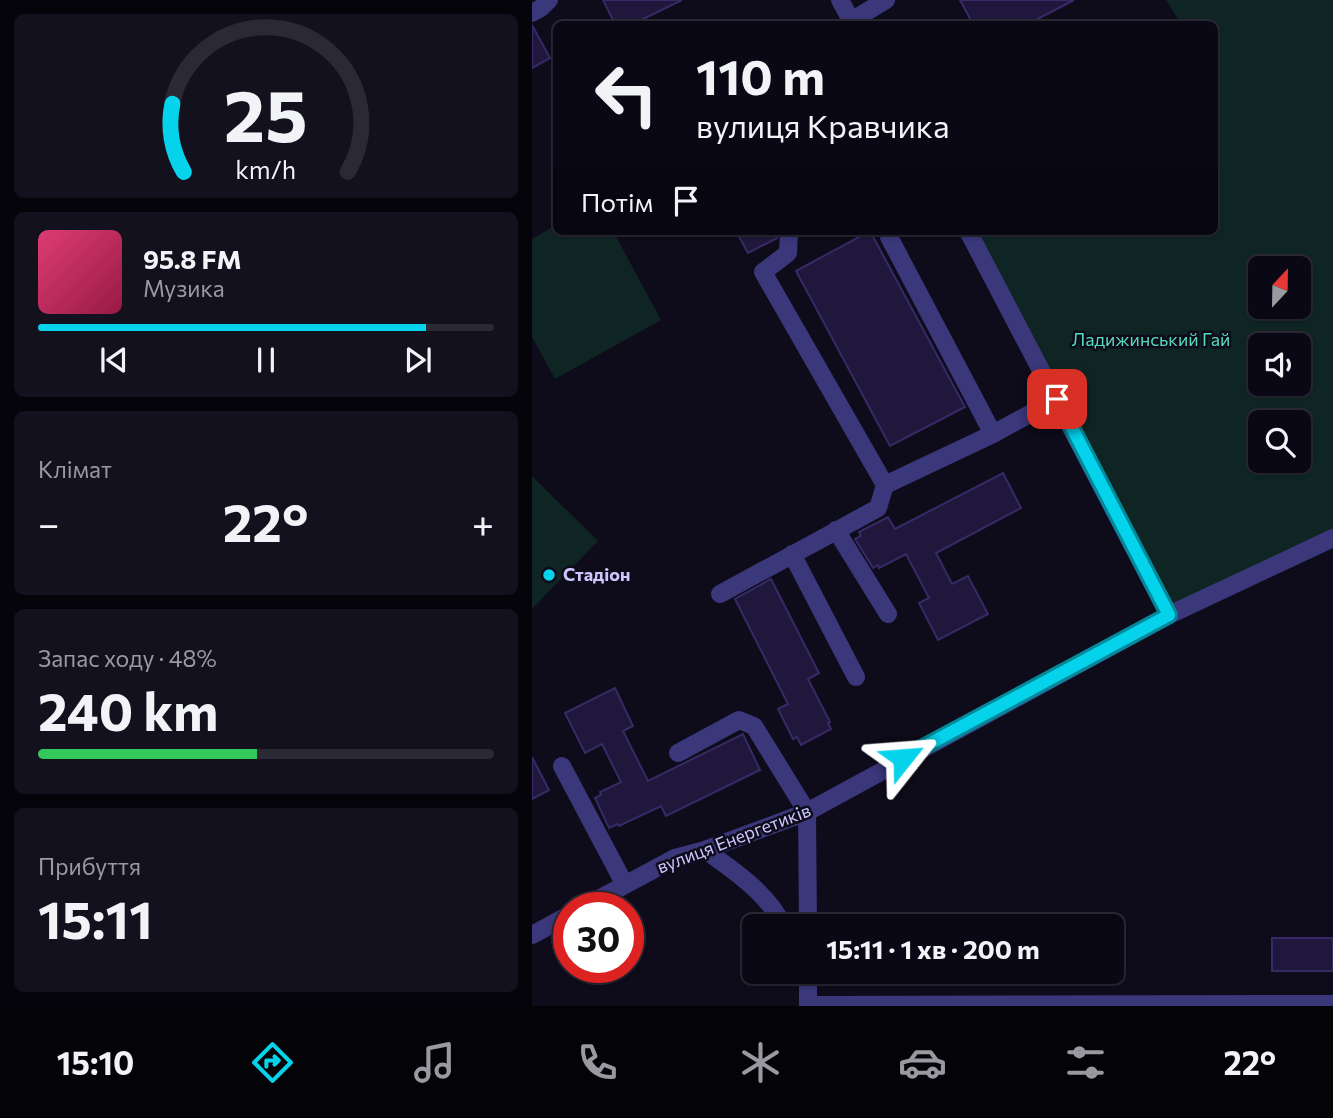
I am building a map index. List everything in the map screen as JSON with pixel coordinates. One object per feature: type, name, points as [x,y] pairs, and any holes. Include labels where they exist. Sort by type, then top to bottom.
[{"type":"street","points":[[532,13],[549,0]]},
{"type":"street","points":[[840,0],[851,21]]},
{"type":"street","points":[[855,21],[886,0]]},
{"type":"street","points":[[720,594],[878,508],[885,485],[763,272],[788,253],[789,235]]},
{"type":"street","points":[[970,235],[1169,615]]},
{"type":"street","points":[[890,237],[993,433]]},
{"type":"street","points":[[885,485],[1057,399]]},
{"type":"street","points":[[836,530],[888,614]]},
{"type":"street","name":"вулиця Енергетиків","points":[[612,892],[675,858],[705,850],[807,812],[1169,615],[1333,538]]},
{"type":"street","points":[[792,554],[856,677]]},
{"type":"street","points":[[678,753],[739,720],[754,726],[807,812],[808,914]]},
{"type":"street","points":[[562,766],[625,885]]},
{"type":"street","points":[[705,850],[741,876],[777,914]]},
{"type":"street","points":[[532,935],[553,924]]},
{"type":"street","points":[[807,984],[808,1006],[1333,1004]]},
{"type":"green space","name":"Ладижинський Гай","points":[[1166,0],[1333,0],[1333,538],[1169,615],[969,235],[1218,235],[1218,21],[1179,21]]},
{"type":"green space","points":[[553,227],[553,235],[615,235],[661,320],[555,379],[532,337],[532,239]]},
{"type":"green space","name":"Стадіон","points":[[532,476],[598,541],[532,609]]},
{"type":"building","points":[[603,0],[682,0],[639,21],[614,21]]},
{"type":"building","points":[[960,0],[1074,0],[1034,21],[971,21]]},
{"type":"building","points":[[532,25],[550,58],[532,68]]},
{"type":"building","points":[[738,235],[777,235],[777,238],[748,253]]},
{"type":"building","points":[[863,235],[872,235],[965,407],[890,446],[796,271]]},
{"type":"building","points":[[1003,473],[1021,508],[936,553],[952,584],[968,576],[988,614],[938,640],[919,603],[929,598],[906,554],[879,568],[878,565],[873,568],[855,539],[861,536],[859,532],[888,517],[895,529]]},
{"type":"building","points":[[771,579],[819,673],[808,679],[830,722],[828,723],[831,729],[801,745],[797,737],[793,739],[778,709],[788,704],[735,599]]},
{"type":"building","points":[[615,688],[633,726],[623,731],[648,781],[743,734],[760,770],[666,816],[661,806],[609,828],[595,798],[601,795],[600,792],[621,782],[602,744],[585,753],[565,713]]},
{"type":"building","points":[[532,757],[549,790],[532,799]]},
{"type":"building","points":[[1272,938],[1333,938],[1333,971],[1272,971]]},
{"type":"place","name":"Стадіон","points":[[549,575]]},
{"type":"route","points":[[903,758],[1169,615],[1057,399]]}]
